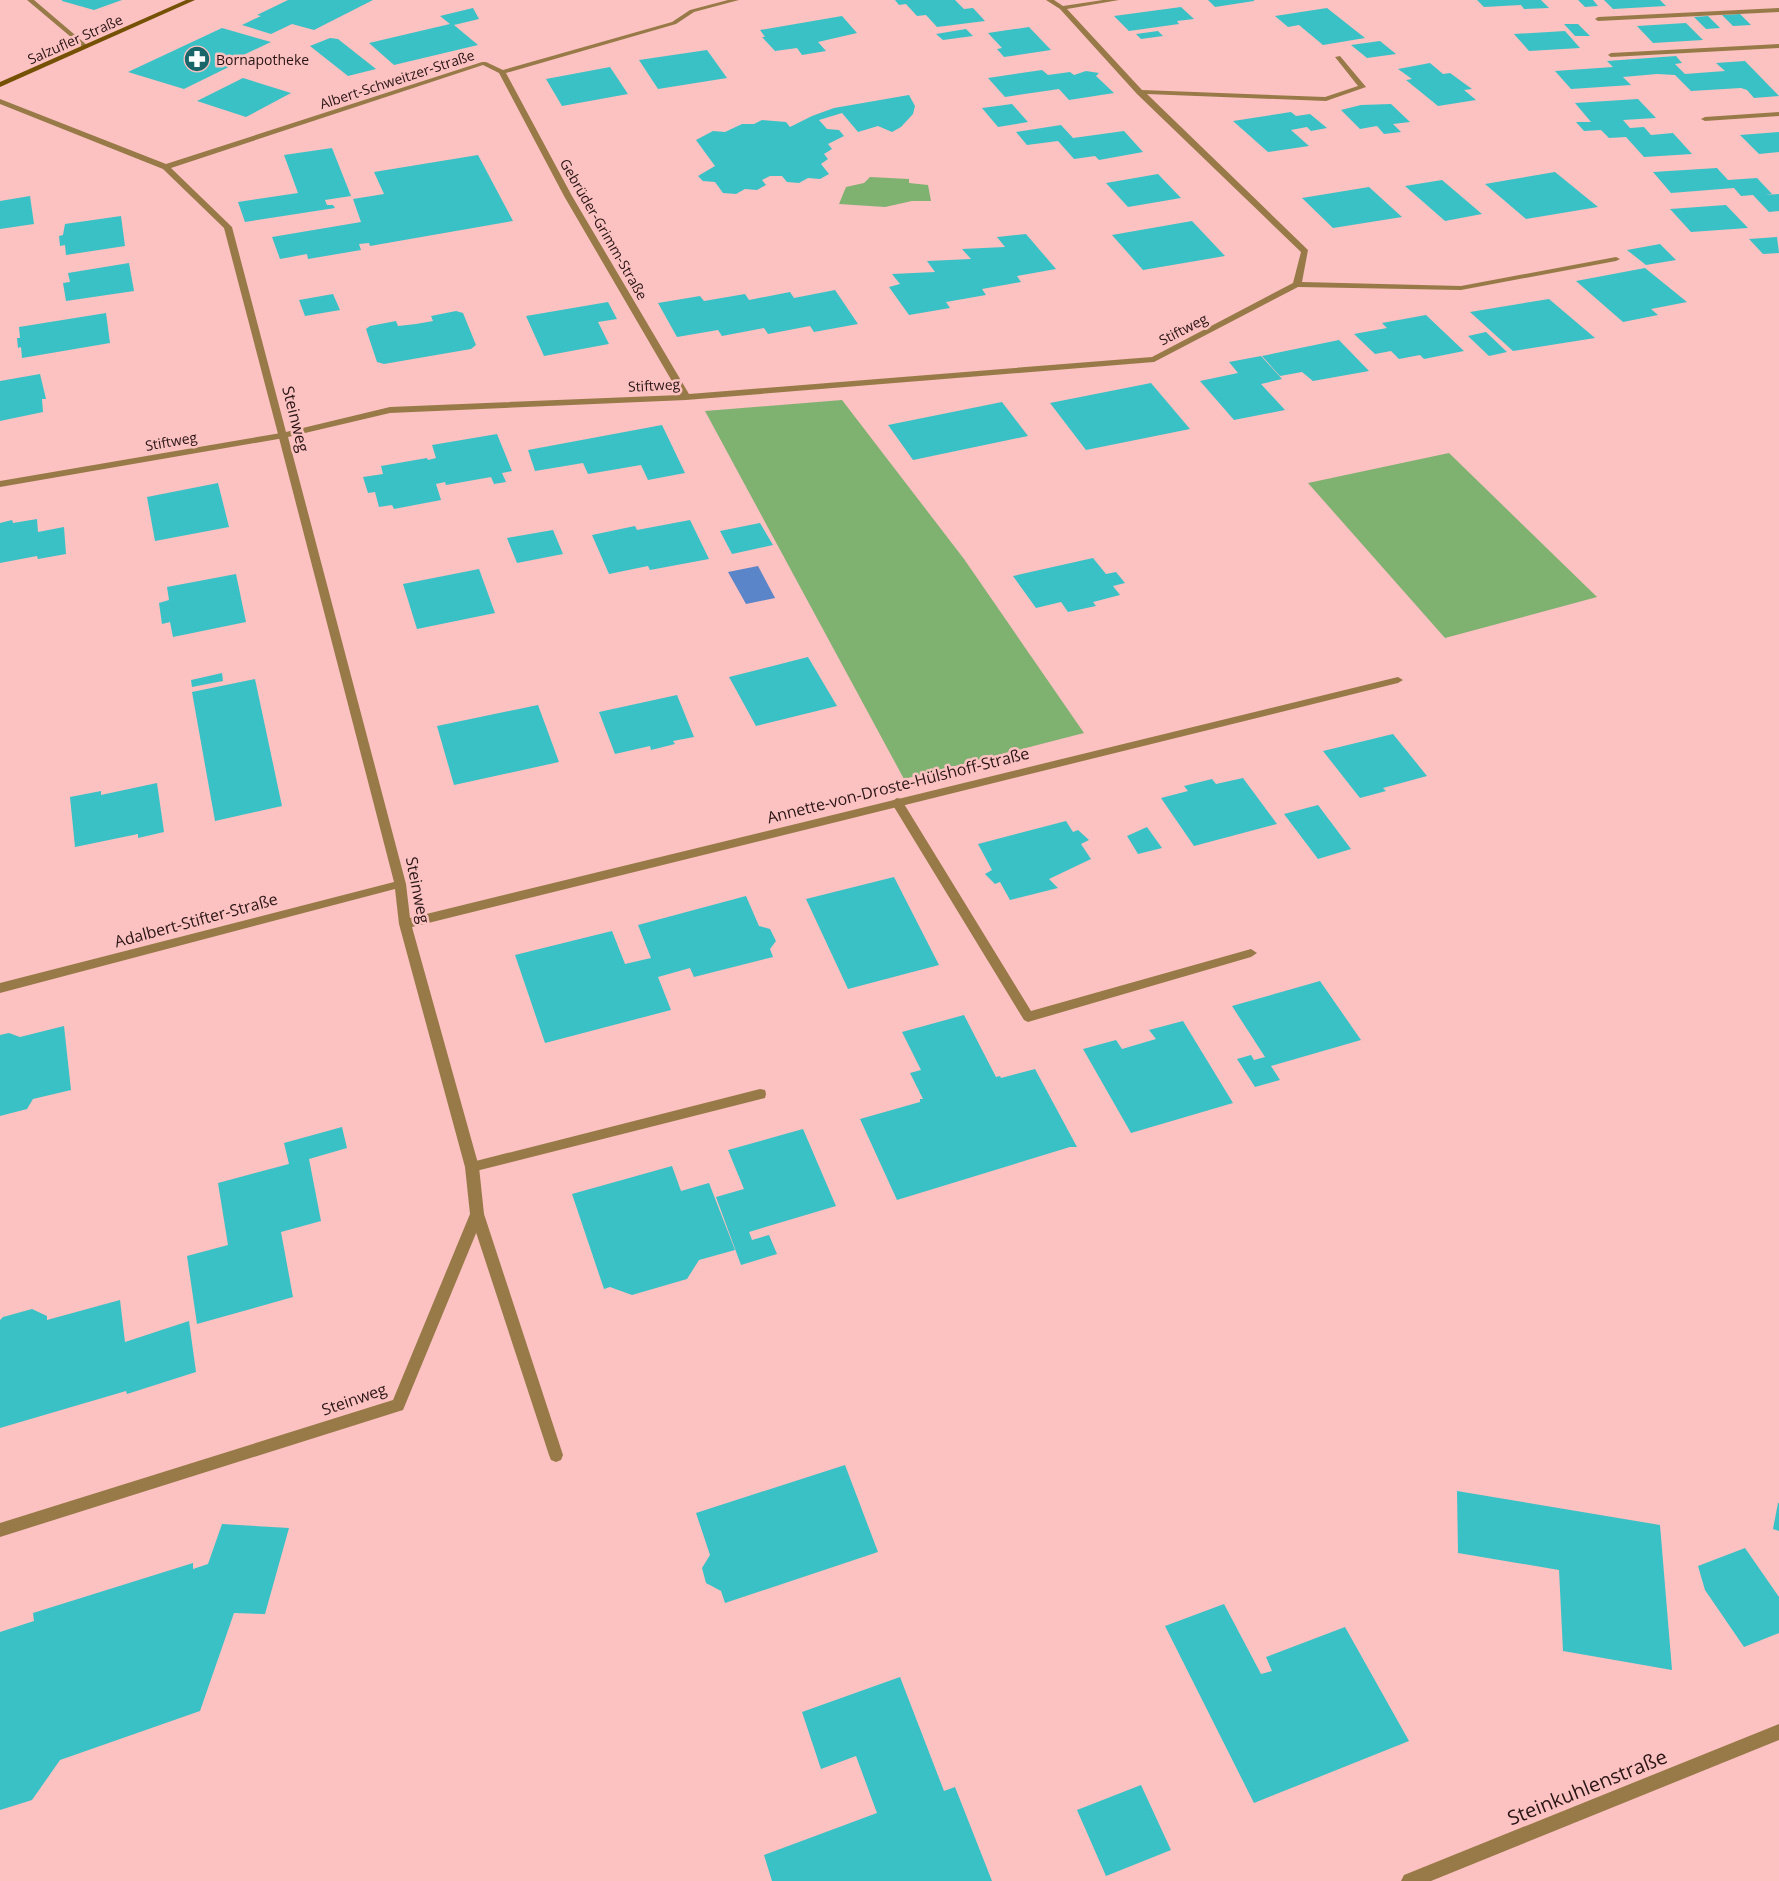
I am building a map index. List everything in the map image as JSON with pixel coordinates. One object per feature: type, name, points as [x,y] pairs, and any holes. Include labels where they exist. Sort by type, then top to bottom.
[{"type":"main road","name":"Salzufler Straße","points":[[0,85],[192,0]]},
{"type":"street","points":[[30,0],[86,47]]},
{"type":"street","name":"Albert-Schweitzer-Straße","points":[[166,167],[484,63],[502,72],[674,23],[692,11],[736,0]]},
{"type":"street","points":[[1050,0],[1062,8],[1140,92],[1305,252],[1297,284]]},
{"type":"street","points":[[1062,8],[1116,0]]},
{"type":"street","points":[[1598,19],[1779,10]]},
{"type":"street","points":[[1611,55],[1779,46]]},
{"type":"street","points":[[1140,92],[1326,99],[1362,87],[1338,57]]},
{"type":"street","name":"Gebrüder-Grimm-Straße","points":[[502,72],[568,196],[687,397]]},
{"type":"street","name":"Steinweg","points":[[0,101],[166,167],[228,227],[400,884],[405,924],[472,1167],[477,1214],[398,1405],[0,1530]]},
{"type":"street","points":[[1705,119],[1779,114]]},
{"type":"street","name":"Stiftweg","points":[[0,484],[281,436],[390,410],[687,397],[1154,359],[1297,284],[1461,288],[1616,259]]},
{"type":"street","name":"Annette-von-Droste-Hülshoff-Straße","points":[[405,924],[1398,680]]},
{"type":"street","points":[[897,802],[1028,1017],[1251,953]]},
{"type":"street","name":"Adalbert-Stifter-Straße","points":[[0,988],[400,884]]},
{"type":"street","points":[[472,1167],[760,1094]]},
{"type":"street","points":[[477,1214],[556,1455]]},
{"type":"street","name":"Steinkuhlenstraße","points":[[1410,1881],[1779,1732]]},
{"type":"green space","points":[[870,177],[909,179],[909,183],[928,185],[931,201],[912,201],[885,207],[839,204],[846,187],[864,183]]},
{"type":"green space","points":[[842,400],[964,559],[1084,733],[904,779],[705,411]]},
{"type":"green space","points":[[1449,453],[1597,597],[1445,638],[1308,483]]},
{"type":"water","points":[[758,566],[775,598],[746,604],[728,572]]},
{"type":"building","points":[[62,0],[122,0],[94,10],[62,1]]},
{"type":"building","points":[[288,0],[373,0],[314,30],[292,24],[271,34],[242,25]]},
{"type":"building","points":[[895,0],[955,0],[964,9],[973,8],[985,21],[937,27],[926,15],[917,16],[906,4],[899,5]]},
{"type":"building","points":[[1208,0],[1254,0],[1254,1],[1215,7]]},
{"type":"building","points":[[1477,0],[1541,0],[1549,8],[1524,9],[1521,5],[1484,7]]},
{"type":"building","points":[[1578,0],[1593,0],[1598,6],[1585,7]]},
{"type":"building","points":[[1604,0],[1660,0],[1666,6],[1613,9]]},
{"type":"building","points":[[1181,7],[1194,19],[1177,21],[1179,24],[1129,31],[1114,16]]},
{"type":"building","points":[[473,8],[479,19],[454,25],[478,45],[394,65],[369,43],[450,24],[440,16]]},
{"type":"building","points":[[1327,8],[1365,38],[1323,45],[1299,25],[1288,27],[1275,16]]},
{"type":"building","points":[[1740,14],[1751,25],[1733,26],[1722,15]]},
{"type":"building","points":[[842,16],[857,33],[818,42],[826,51],[802,55],[797,48],[775,51],[762,37],[765,37],[760,30]]},
{"type":"building","points":[[1708,16],[1720,28],[1706,29],[1694,17]]},
{"type":"building","points":[[1686,23],[1703,40],[1653,43],[1637,26]]},
{"type":"building","points":[[1564,24],[1578,24],[1590,36],[1575,36]]},
{"type":"building","points":[[1029,27],[1051,50],[1004,57],[997,49],[1002,48],[988,33]]},
{"type":"building","name":"Bornapotheke","points":[[222,28],[271,42],[237,58],[243,60],[184,89],[128,72]]},
{"type":"building","points":[[966,29],[973,36],[943,40],[936,34]]},
{"type":"building","points":[[1158,31],[1163,36],[1141,39],[1136,34]]},
{"type":"building","points":[[1565,31],[1580,48],[1529,51],[1514,34]]},
{"type":"building","points":[[330,38],[338,39],[376,69],[348,76],[310,46]]},
{"type":"building","points":[[1380,41],[1396,54],[1367,58],[1351,45]]},
{"type":"building","points":[[707,50],[727,78],[658,89],[639,60]]},
{"type":"building","points":[[1676,56],[1682,63],[1675,64],[1685,74],[1725,71],[1716,63],[1745,61],[1779,96],[1754,98],[1747,90],[1741,88],[1691,91],[1675,75],[1657,74],[1623,77],[1631,85],[1571,89],[1555,71],[1613,67],[1607,61]]},
{"type":"building","points":[[1430,63],[1443,74],[1450,73],[1472,89],[1464,90],[1476,100],[1438,106],[1406,80],[1412,79],[1398,69]]},
{"type":"building","points":[[610,67],[628,94],[562,106],[546,79]]},
{"type":"building","points":[[1042,70],[1048,75],[1070,72],[1074,75],[1086,71],[1099,73],[1096,76],[1114,93],[1069,100],[1059,89],[1005,97],[988,78]]},
{"type":"building","points":[[243,78],[291,93],[246,117],[197,101]]},
{"type":"building","points":[[909,95],[915,106],[913,114],[901,127],[892,132],[878,126],[858,132],[842,113],[819,120],[827,129],[839,130],[844,136],[828,144],[832,149],[824,154],[828,159],[821,164],[829,174],[820,179],[808,178],[799,183],[787,182],[782,176],[770,176],[762,180],[766,185],[757,190],[745,189],[736,194],[723,193],[715,182],[703,181],[698,176],[715,166],[696,140],[713,131],[725,132],[742,124],[754,124],[762,120],[786,122],[790,127],[834,108]]},
{"type":"building","points":[[1638,99],[1656,118],[1623,120],[1630,128],[1644,127],[1651,135],[1673,133],[1692,154],[1644,157],[1626,137],[1609,138],[1601,130],[1584,131],[1576,122],[1591,122],[1575,103]]},
{"type":"building","points":[[1012,104],[1028,122],[998,127],[982,108]]},
{"type":"building","points":[[1391,104],[1410,122],[1393,124],[1401,132],[1384,134],[1377,126],[1360,129],[1341,110],[1361,105]]},
{"type":"building","points":[[1291,112],[1296,116],[1310,114],[1327,128],[1311,131],[1307,127],[1291,130],[1309,146],[1268,152],[1233,121]]},
{"type":"building","points":[[1061,125],[1073,138],[1124,131],[1143,152],[1099,160],[1095,156],[1074,159],[1058,141],[1027,145],[1016,132]]},
{"type":"building","points":[[1779,132],[1779,152],[1759,154],[1740,135]]},
{"type":"building","points":[[332,148],[351,196],[325,200],[327,205],[333,205],[335,208],[245,222],[238,202],[298,193],[284,155]]},
{"type":"building","points":[[478,155],[513,221],[370,246],[369,243],[359,244],[361,250],[308,259],[307,254],[280,259],[272,237],[361,222],[353,199],[384,194],[374,172]]},
{"type":"building","points":[[1717,168],[1728,180],[1757,178],[1772,194],[1765,195],[1779,194],[1779,211],[1769,212],[1753,195],[1741,196],[1734,188],[1671,193],[1653,172]]},
{"type":"building","points":[[1555,172],[1598,207],[1526,219],[1485,184]]},
{"type":"building","points":[[1158,174],[1181,198],[1128,207],[1106,183]]},
{"type":"building","points":[[1442,180],[1482,214],[1445,221],[1405,186]]},
{"type":"building","points":[[1369,187],[1402,217],[1333,228],[1302,198]]},
{"type":"building","points":[[30,196],[34,224],[0,229],[0,201]]},
{"type":"building","points":[[1726,205],[1748,228],[1691,232],[1670,209]]},
{"type":"building","points":[[121,216],[125,246],[66,255],[65,245],[60,246],[59,236],[63,235],[65,224]]},
{"type":"building","points":[[1192,221],[1225,256],[1143,270],[1112,235]]},
{"type":"building","points":[[1026,234],[1056,269],[1017,276],[1021,282],[982,289],[986,295],[946,302],[950,308],[909,315],[889,287],[900,284],[892,274],[935,272],[927,261],[971,259],[962,249],[1005,247],[997,237]]},
{"type":"building","points":[[1777,237],[1779,253],[1763,254],[1749,239]]},
{"type":"building","points":[[1660,244],[1676,260],[1646,265],[1627,250]]},
{"type":"building","points":[[129,263],[134,291],[66,301],[63,283],[70,282],[68,273]]},
{"type":"building","points":[[1645,268],[1687,302],[1651,309],[1658,315],[1623,322],[1576,281]]},
{"type":"building","points":[[835,290],[858,324],[814,332],[810,326],[768,334],[764,328],[722,336],[718,330],[677,337],[658,303],[700,296],[704,301],[745,294],[749,300],[790,292],[794,298]]},
{"type":"building","points":[[333,294],[340,310],[305,316],[299,300]]},
{"type":"building","points":[[1549,299],[1595,338],[1513,351],[1470,312]]},
{"type":"building","points":[[608,302],[617,319],[598,322],[609,344],[544,356],[526,316]]},
{"type":"building","points":[[456,311],[463,313],[476,345],[471,349],[384,364],[377,362],[366,329],[370,326],[396,321],[398,326],[416,324],[433,321],[431,316]]},
{"type":"building","points":[[106,313],[110,343],[22,358],[17,338],[20,338],[19,327]]},
{"type":"building","points":[[1426,315],[1464,351],[1424,359],[1420,355],[1399,359],[1391,351],[1375,354],[1354,334],[1387,328],[1382,323]]},
{"type":"building","points":[[1486,332],[1507,352],[1489,356],[1468,336]]},
{"type":"building","points":[[1339,340],[1369,371],[1313,381],[1302,372],[1280,376],[1262,356]]},
{"type":"building","points":[[1261,356],[1282,379],[1261,384],[1285,410],[1234,420],[1200,381],[1238,373],[1229,362]]},
{"type":"building","points":[[40,374],[46,399],[42,399],[43,412],[0,421],[0,381]]},
{"type":"building","points":[[1151,383],[1190,429],[1086,450],[1050,403]]},
{"type":"building","points":[[1002,402],[1028,436],[913,460],[888,425]]},
{"type":"building","points":[[662,425],[685,473],[648,480],[641,465],[588,474],[583,463],[535,471],[528,450]]},
{"type":"building","points":[[497,434],[512,471],[502,473],[506,482],[494,484],[491,477],[446,485],[445,482],[436,484],[441,500],[394,509],[392,505],[379,507],[375,492],[368,493],[363,477],[383,474],[381,466],[436,458],[432,445]]},
{"type":"building","points":[[218,483],[229,527],[155,541],[147,497]]},
{"type":"building","points":[[37,519],[38,532],[64,527],[66,554],[38,559],[37,556],[0,563],[0,523]]},
{"type":"building","points":[[690,520],[709,559],[650,570],[648,566],[609,574],[592,535],[635,526],[637,530]]},
{"type":"building","points":[[760,523],[773,545],[732,554],[720,531]]},
{"type":"building","points":[[553,530],[563,554],[517,563],[507,538]]},
{"type":"building","points":[[1093,558],[1106,574],[1116,572],[1125,583],[1113,586],[1120,595],[1093,602],[1096,606],[1068,612],[1061,602],[1036,608],[1013,576]]},
{"type":"building","points":[[479,569],[495,613],[417,629],[403,584]]},
{"type":"building","points":[[236,574],[246,622],[173,637],[170,622],[162,624],[159,603],[169,600],[167,587]]},
{"type":"building","points":[[808,657],[837,706],[756,726],[729,677]]},
{"type":"building","points":[[222,673],[223,681],[192,687],[191,680]]},
{"type":"building","points":[[255,679],[282,806],[215,821],[192,692]]},
{"type":"building","points":[[677,695],[694,737],[673,741],[675,744],[651,750],[650,746],[615,754],[599,712]]},
{"type":"building","points":[[538,705],[559,762],[454,785],[437,726]]},
{"type":"building","points":[[1393,734],[1427,776],[1383,788],[1386,791],[1360,798],[1323,751]]},
{"type":"building","points":[[1243,778],[1277,824],[1194,846],[1161,798],[1188,791],[1184,786],[1212,779],[1216,784]]},
{"type":"building","points":[[157,783],[164,832],[138,838],[138,834],[75,847],[70,797],[101,791],[101,795]]},
{"type":"building","points":[[1318,805],[1351,849],[1318,859],[1284,814]]},
{"type":"building","points":[[1066,821],[1073,832],[1078,830],[1089,840],[1081,844],[1091,859],[1049,879],[1058,888],[1010,900],[1000,882],[995,884],[985,874],[992,870],[978,844]]},
{"type":"building","points":[[1147,827],[1162,848],[1138,854],[1127,836]]},
{"type":"building","points":[[894,877],[939,965],[848,989],[806,899]]},
{"type":"building","points":[[746,896],[759,926],[770,929],[776,941],[770,949],[773,957],[694,977],[690,968],[658,977],[671,1010],[545,1043],[515,955],[612,931],[625,964],[651,958],[638,925]]},
{"type":"building","points":[[1320,981],[1361,1040],[1271,1066],[1280,1080],[1255,1087],[1237,1059],[1251,1055],[1254,1060],[1265,1057],[1232,1006]]},
{"type":"building","points":[[964,1015],[996,1077],[1001,1078],[1035,1069],[1077,1147],[1070,1147],[897,1200],[860,1119],[920,1102],[920,1099],[923,1099],[910,1073],[921,1070],[902,1032]]},
{"type":"building","points":[[1183,1021],[1233,1103],[1131,1133],[1083,1049],[1116,1040],[1122,1049],[1156,1039],[1149,1030]]},
{"type":"building","points":[[64,1026],[71,1090],[33,1099],[27,1109],[0,1116],[0,1035],[9,1033],[20,1037]]},
{"type":"building","points":[[342,1127],[347,1148],[309,1159],[321,1221],[281,1232],[293,1297],[197,1324],[187,1256],[228,1245],[218,1183],[289,1164],[284,1143]]},
{"type":"building","points":[[803,1129],[836,1206],[749,1232],[752,1240],[769,1235],[777,1254],[741,1265],[716,1197],[744,1189],[728,1150]]},
{"type":"building","points":[[672,1166],[681,1191],[709,1183],[735,1250],[699,1260],[687,1279],[632,1295],[610,1287],[604,1289],[572,1194]]},
{"type":"building","points":[[120,1300],[125,1342],[189,1321],[196,1372],[127,1394],[126,1391],[0,1428],[0,1320],[3,1317],[32,1309],[47,1316],[47,1320]]},
{"type":"building","points":[[845,1465],[878,1552],[725,1603],[721,1591],[706,1583],[702,1568],[710,1555],[696,1513]]},
{"type":"building","points":[[1457,1491],[1660,1525],[1672,1670],[1563,1651],[1559,1570],[1458,1553]]},
{"type":"building","points":[[1779,1503],[1779,1531],[1773,1529]]},
{"type":"building","points":[[222,1524],[289,1528],[265,1614],[234,1613],[200,1711],[60,1760],[32,1800],[0,1810],[0,1632],[34,1621],[33,1613],[193,1563],[193,1569],[208,1564]]},
{"type":"building","points":[[1745,1548],[1779,1597],[1779,1633],[1744,1647],[1705,1590],[1698,1566]]},
{"type":"building","points":[[1224,1604],[1261,1674],[1272,1671],[1266,1657],[1345,1627],[1409,1741],[1254,1803],[1165,1626]]},
{"type":"building","points":[[900,1677],[944,1791],[955,1787],[992,1881],[772,1881],[764,1855],[877,1813],[856,1756],[821,1769],[802,1712]]},
{"type":"building","points":[[1141,1785],[1171,1850],[1106,1876],[1077,1810]]},
{"type":"place","name":"Bornapotheke","points":[[197,59]]}]
